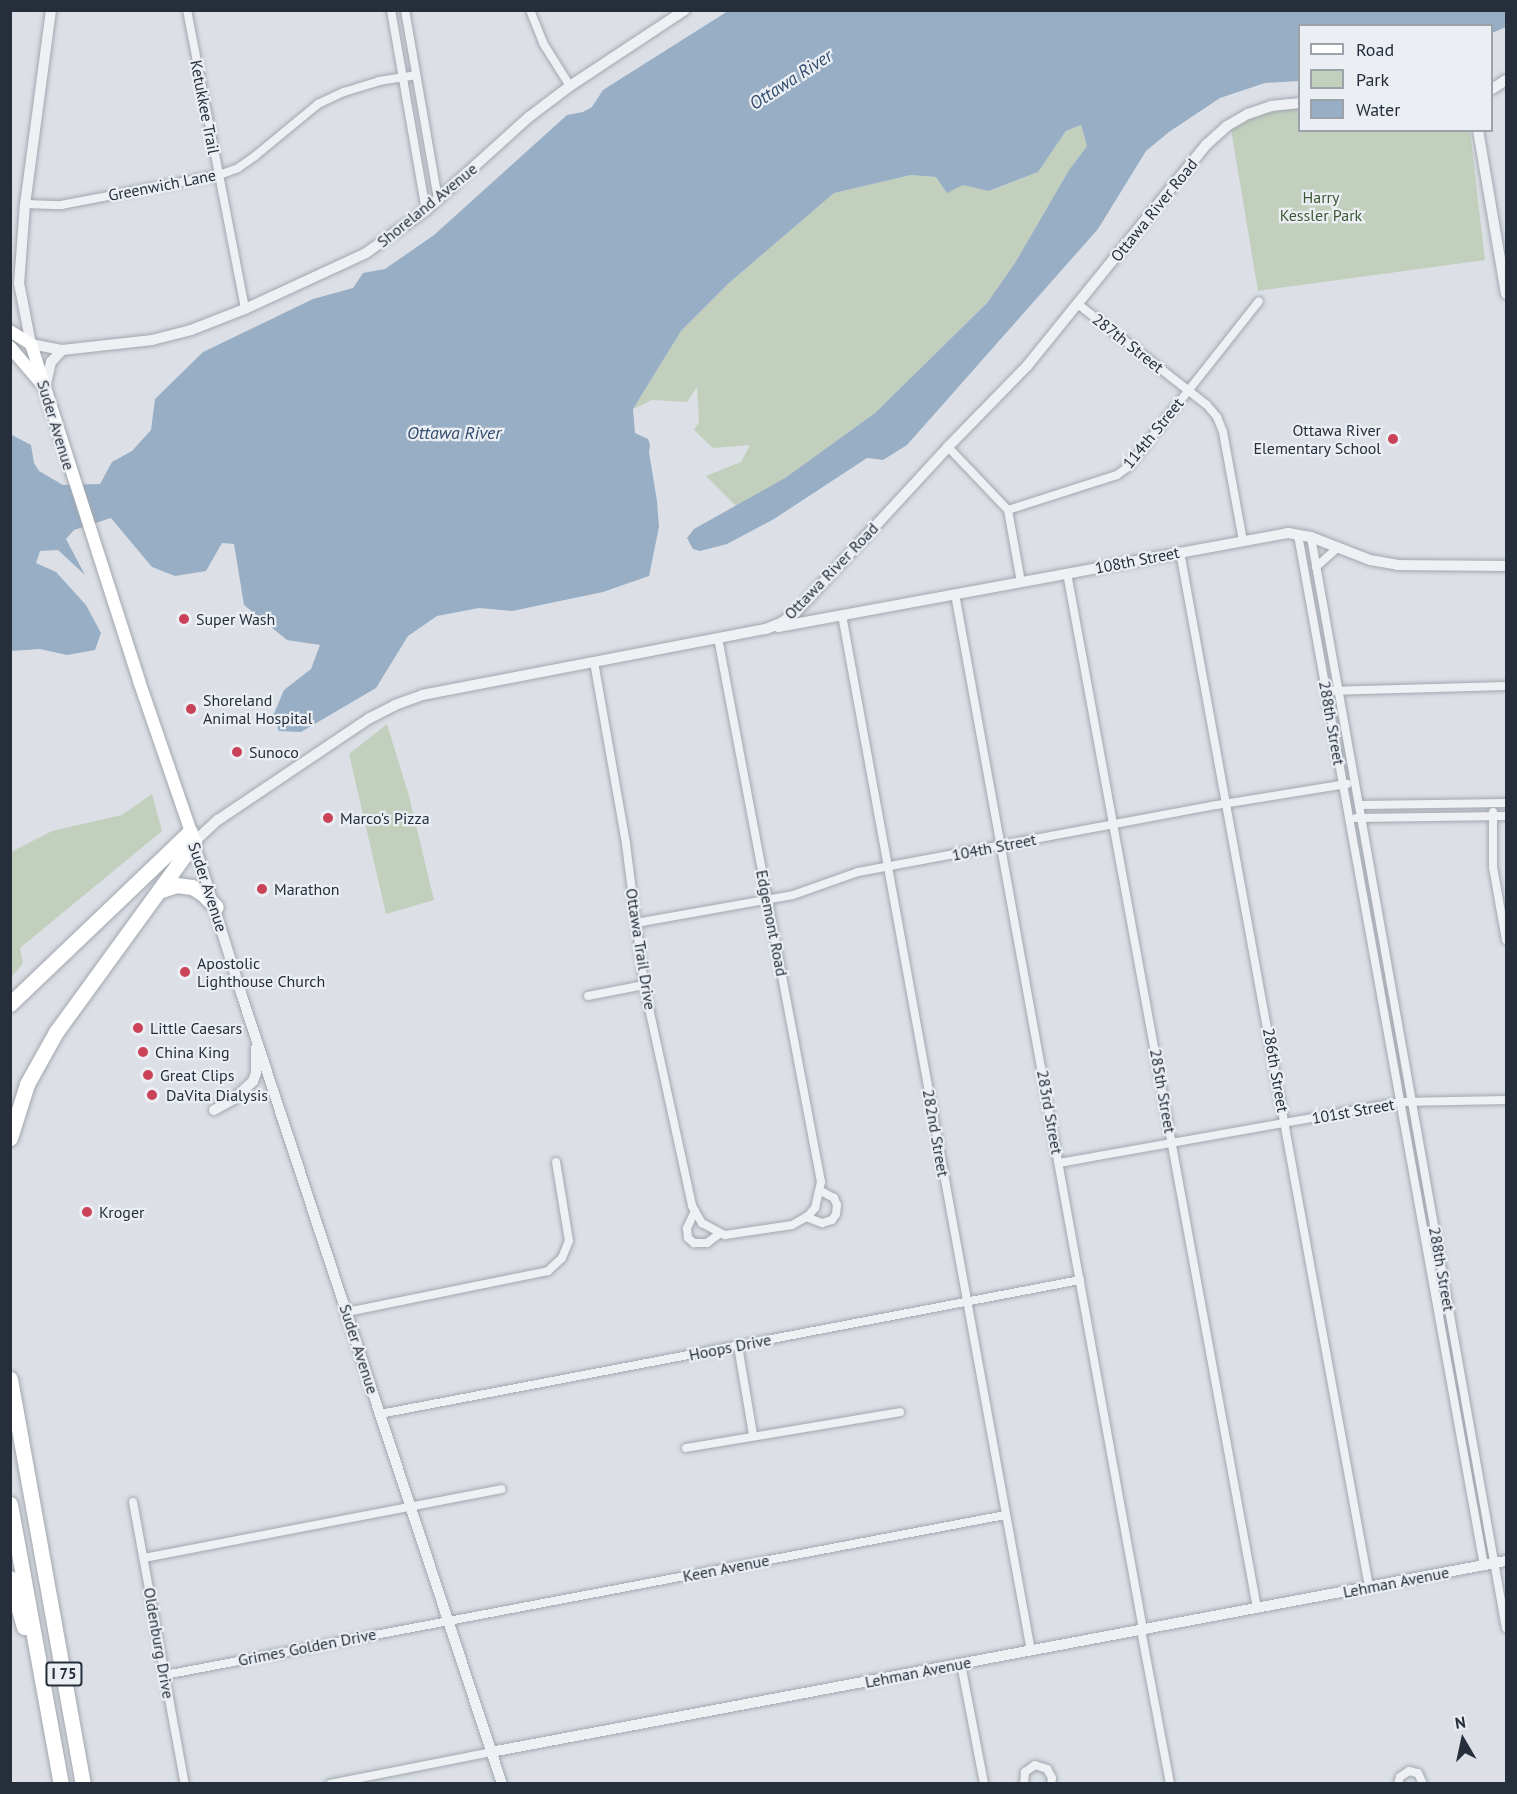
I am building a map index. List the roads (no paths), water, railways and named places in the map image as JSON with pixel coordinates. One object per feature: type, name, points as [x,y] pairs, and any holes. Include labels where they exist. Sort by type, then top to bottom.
[{"type":"highway","points":[[10,1138],[22,1097],[40,1058],[64,1021],[159,891],[192,837]]},
{"type":"highway","points":[[10,1004],[192,837]]},
{"type":"highway","points":[[159,891],[176,885],[192,887],[216,907]]},
{"type":"highway","name":"I 75","points":[[10,1379],[83,1784]]},
{"type":"highway","name":"I 75","points":[[10,1504],[61,1784]]},
{"type":"highway","points":[[10,1578],[50,1722]]},
{"type":"main road","points":[[10,331],[31,344]]},
{"type":"main road","name":"Suder Avenue","points":[[31,344],[91,535],[192,837]]},
{"type":"main road","points":[[10,347],[45,388]]},
{"type":"street","name":"Suder Avenue","points":[[31,344],[19,289],[18,270],[51,10]]},
{"type":"street","name":"Ketukkee Trail","points":[[187,10],[245,309]]},
{"type":"street","points":[[391,10],[426,210]]},
{"type":"street","points":[[405,10],[438,199]]},
{"type":"street","points":[[530,10],[543,43],[570,86]]},
{"type":"street","name":"Shoreland Avenue","points":[[31,344],[63,350],[152,340],[191,330],[245,309],[366,253],[426,210],[530,117],[570,86],[680,12]]},
{"type":"street","name":"Greenwich Lane","points":[[25,204],[61,205],[219,175],[238,168],[255,156],[318,104],[344,92],[416,75]]},
{"type":"street","points":[[1493,88],[1506,80]]},
{"type":"street","name":"Ottawa River Road","points":[[192,837],[370,718],[422,695],[766,629],[801,612],[948,447],[1027,366],[1207,144],[1227,126],[1248,114],[1271,106],[1298,103]]},
{"type":"street","points":[[1478,132],[1506,294]]},
{"type":"street","points":[[10,293],[18,270]]},
{"type":"street","name":"114th Street","points":[[1008,510],[1117,475],[1128,467],[1259,301]]},
{"type":"street","name":"287th Street","points":[[1079,304],[1207,405],[1217,417],[1223,432],[1243,541]]},
{"type":"street","points":[[45,388],[51,362],[63,350]]},
{"type":"street","points":[[948,447],[1008,510],[1021,582]]},
{"type":"street","name":"108th Street","points":[[801,612],[819,619],[1288,533],[1311,537],[1370,560],[1397,565],[1506,566]]},
{"type":"street","name":"288th Street","points":[[1298,535],[1429,1258],[1490,1564],[1506,1628]]},
{"type":"street","name":"288th Street","points":[[1311,537],[1412,1101],[1490,1564]]},
{"type":"street","points":[[1317,567],[1338,547]]},
{"type":"street","name":"286th Street","points":[[1180,552],[1369,1587]]},
{"type":"street","name":"285th Street","points":[[1067,573],[1115,824],[1257,1608]]},
{"type":"street","name":"283rd Street","points":[[955,594],[1170,1784]]},
{"type":"street","name":"282nd Street","points":[[842,615],[1030,1651]]},
{"type":"street","name":"Edgemont Road","points":[[718,638],[821,1191],[815,1208],[806,1217]]},
{"type":"street","name":"Ottawa Trail Drive","points":[[594,662],[622,820],[644,986],[695,1211],[709,1229],[719,1234]]},
{"type":"street","points":[[1326,691],[1506,686]]},
{"type":"street","name":"104th Street","points":[[636,923],[814,889],[846,875],[887,867],[1227,804],[1343,784],[1355,784]]},
{"type":"street","points":[[1359,805],[1506,803]]},
{"type":"street","points":[[1493,804],[1493,867],[1506,940]]},
{"type":"street","points":[[1349,818],[1506,816]]},
{"type":"street","name":"Suder Avenue","points":[[192,837],[502,1784]]},
{"type":"street","points":[[1366,912],[1378,910]]},
{"type":"street","points":[[588,996],[644,986]]},
{"type":"street","points":[[1383,1006],[1394,1004]]},
{"type":"street","points":[[214,1110],[234,1099],[253,1081],[257,1065],[256,1035]]},
{"type":"street","name":"101st Street","points":[[1059,1163],[1401,1102],[1506,1100]]},
{"type":"street","points":[[347,1312],[540,1275],[562,1258],[569,1241],[556,1162]]},
{"type":"street","points":[[695,1211],[687,1228],[688,1238],[694,1244],[707,1243],[719,1234],[735,1236],[769,1230],[792,1225],[806,1217],[822,1223],[832,1220],[836,1214],[837,1204],[834,1198],[821,1191]]},
{"type":"street","points":[[1429,1258],[1439,1256]]},
{"type":"street","name":"Hoops Drive","points":[[380,1414],[1080,1280]]},
{"type":"street","points":[[738,1346],[753,1435]]},
{"type":"street","points":[[686,1448],[900,1412]]},
{"type":"street","points":[[144,1558],[501,1489]]},
{"type":"street","name":"Oldenburg Drive","points":[[134,1502],[185,1784]]},
{"type":"street","name":"Keen Avenue","points":[[448,1620],[1005,1515]]},
{"type":"street","name":"Lehman Avenue","points":[[330,1784],[1506,1561]]},
{"type":"street","name":"Grimes Golden Drive","points":[[165,1675],[448,1620]]},
{"type":"street","points":[[962,1664],[984,1784]]},
{"type":"street","points":[[1021,1783],[1028,1769],[1041,1766],[1050,1773],[1051,1784]]},
{"type":"street","points":[[1398,1784],[1400,1777],[1409,1771],[1418,1773],[1423,1784]]},
{"type":"water","name":"Ottawa River","points":[[728,11],[1506,11],[1506,27],[1493,33],[1493,24],[1298,24],[1298,81],[1265,83],[1220,98],[1169,132],[1146,151],[1098,229],[907,445],[883,460],[867,458],[774,519],[727,544],[700,551],[693,549],[687,538],[694,529],[785,478],[875,413],[987,303],[1015,263],[1069,170],[1087,146],[1081,125],[1066,131],[1038,172],[989,191],[963,185],[947,193],[936,177],[911,175],[834,193],[729,283],[681,331],[633,409],[635,433],[648,439],[650,445],[649,452],[657,501],[659,527],[649,576],[603,592],[512,611],[479,608],[437,616],[408,636],[376,688],[301,732],[279,731],[273,716],[284,690],[311,669],[320,645],[287,640],[244,605],[234,544],[222,543],[206,571],[175,576],[152,567],[111,518],[74,530],[66,539],[85,575],[58,550],[40,551],[36,563],[56,572],[86,605],[101,633],[95,650],[67,655],[40,649],[11,651],[10,434],[31,445],[34,463],[39,471],[63,485],[100,484],[112,462],[132,451],[151,430],[155,399],[203,352],[313,299],[353,288],[363,273],[385,269],[434,235],[567,115],[583,112],[592,107],[603,90]]},
{"type":"place","name":"Ottawa River Elementary School","points":[[1393,439]]},
{"type":"place","name":"Super Wash","points":[[184,619]]},
{"type":"place","name":"Shoreland Animal Hospital","points":[[191,709]]},
{"type":"place","name":"Sunoco","points":[[237,752]]},
{"type":"place","name":"Marco's Pizza","points":[[328,818]]},
{"type":"place","name":"Marathon","points":[[262,889]]},
{"type":"place","name":"Apostolic Lighthouse Church","points":[[185,972]]},
{"type":"place","name":"Little Caesars","points":[[138,1028]]},
{"type":"place","name":"China King","points":[[143,1052]]},
{"type":"place","name":"Great Clips","points":[[148,1075]]},
{"type":"place","name":"DaVita Dialysis","points":[[152,1095]]},
{"type":"place","name":"Kroger","points":[[87,1212]]},
{"type":"park label","name":"Harry Kessler Park","points":[[1321,206]]}]
